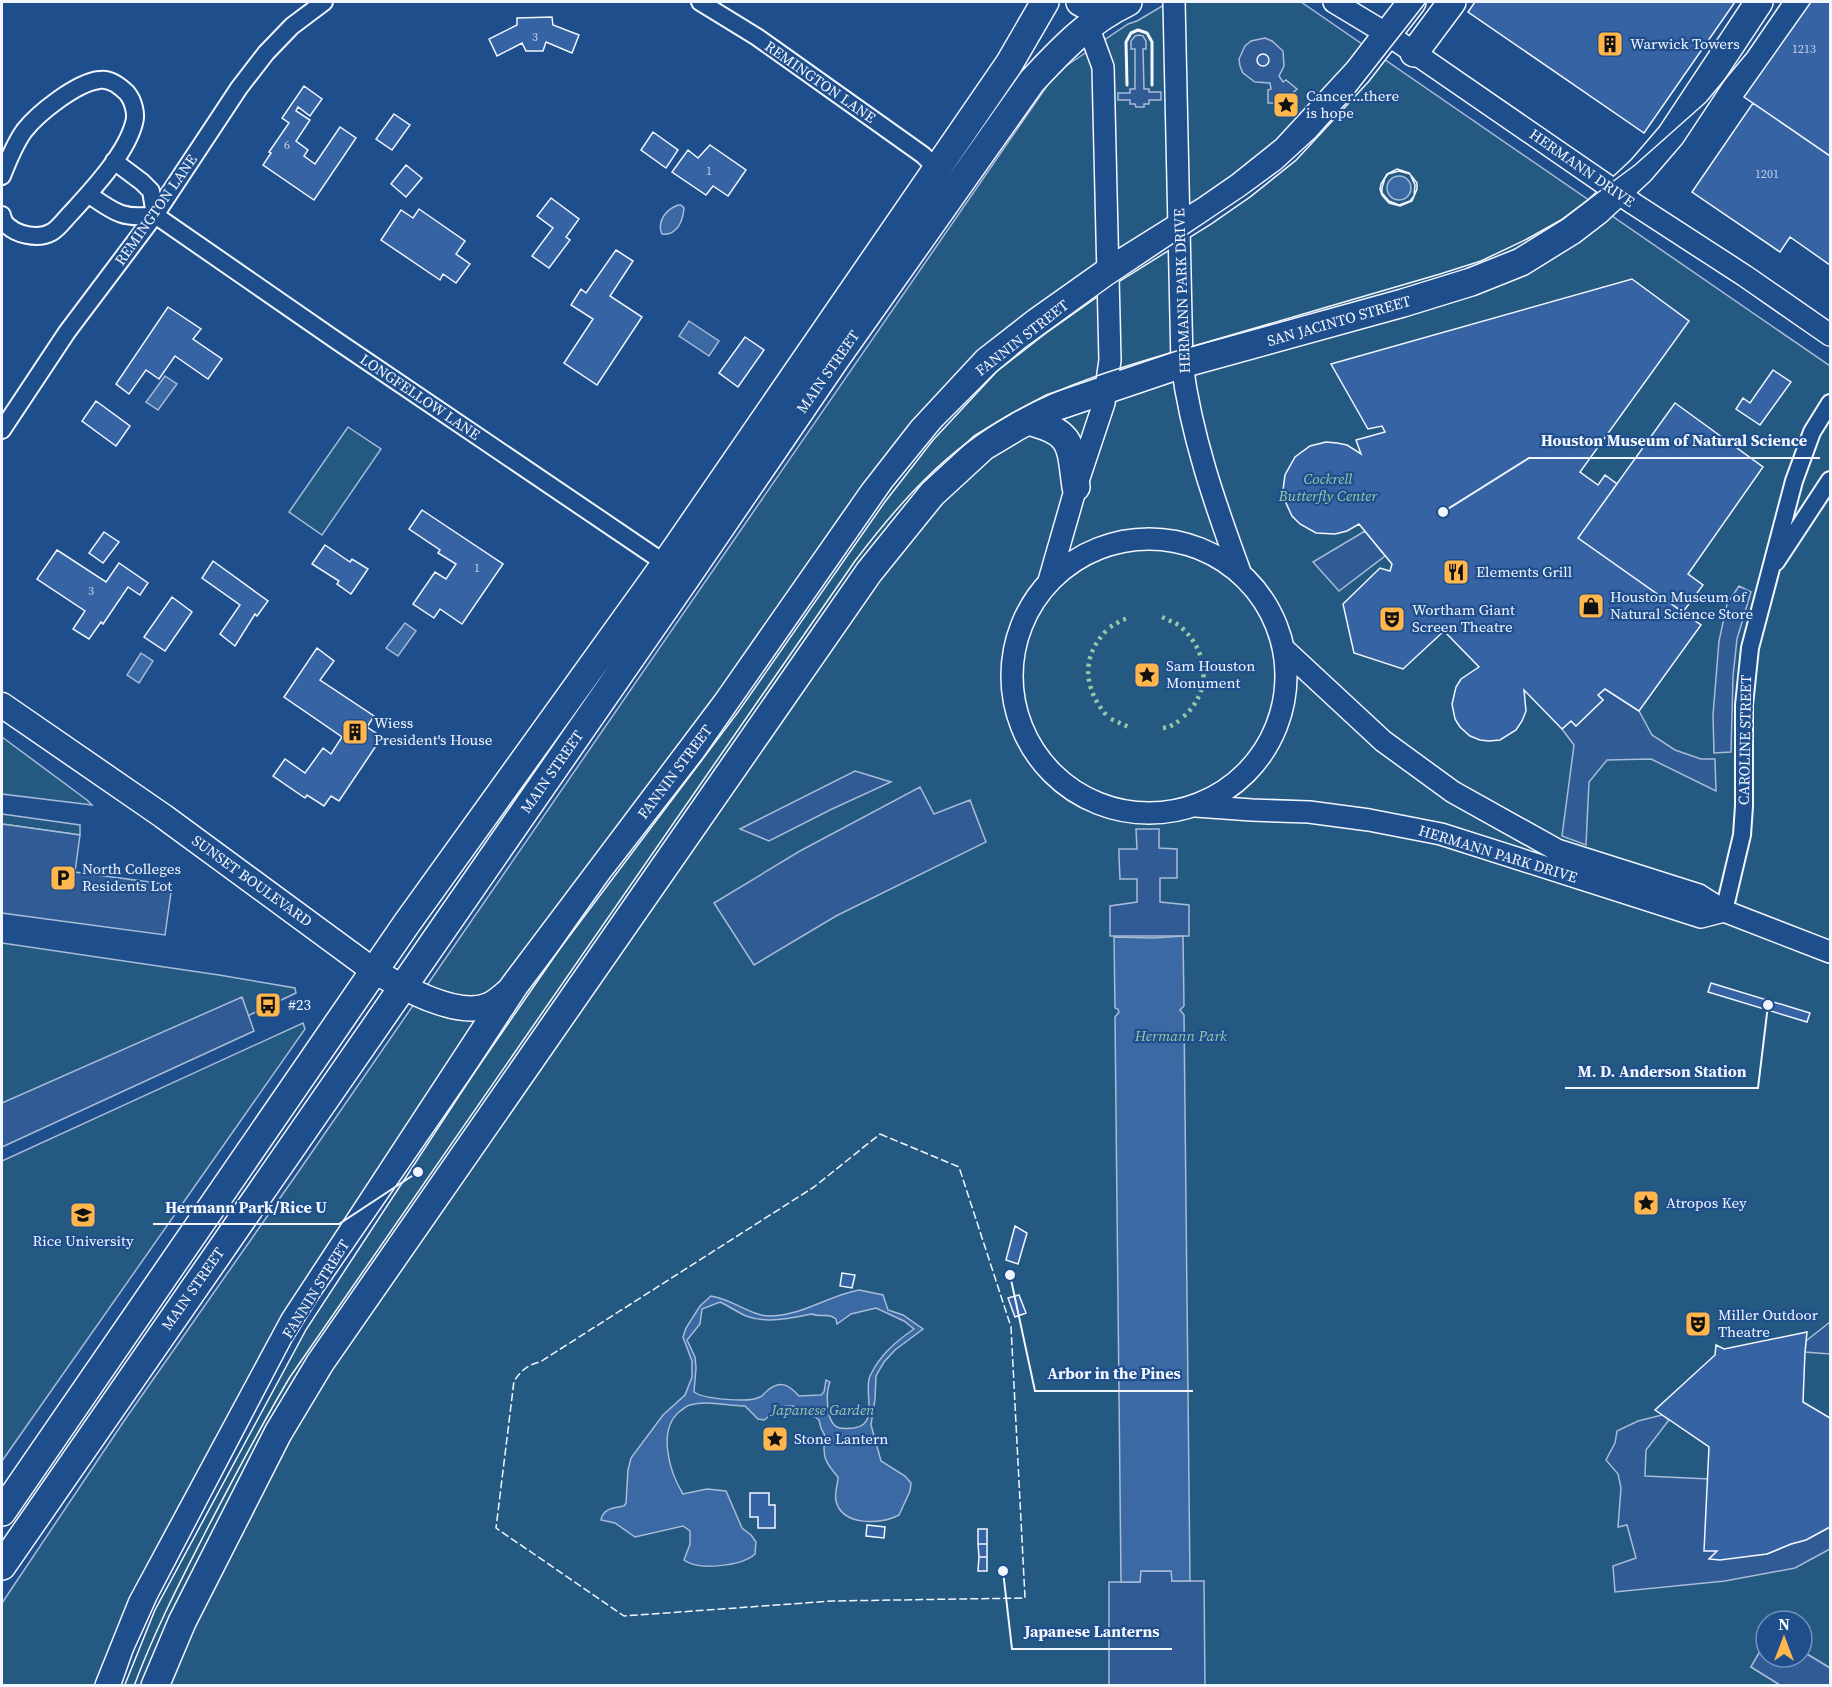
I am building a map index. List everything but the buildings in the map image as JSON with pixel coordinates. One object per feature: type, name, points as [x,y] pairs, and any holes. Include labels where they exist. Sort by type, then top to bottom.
[{"type":"main road","name":"MAIN STREET","points":[[2,1566],[401,987],[676,571],[937,169],[1009,64],[1045,2]]},
{"type":"main road","name":"FANNIN STREET","points":[[109,1686],[142,1604],[294,1322],[514,986],[727,703],[873,494],[922,430],[987,361],[1037,322],[1109,271],[1241,186],[1286,150],[1358,72],[1412,2]]},
{"type":"main road","points":[[1414,53],[1452,2]]},
{"type":"main road","name":"SAN JACINTO STREET","points":[[155,1686],[182,1622],[278,1433],[320,1363],[869,572],[932,494],[983,447],[1052,408],[1182,364],[1471,282],[1521,262],[1571,231],[1641,170],[1671,135],[1759,2]]},
{"type":"main road","name":"MAIN STREET","points":[[2,1512],[407,923],[835,360],[1032,81],[1097,9]]},
{"type":"main road","points":[[1028,421],[1045,425],[1065,437],[1070,445],[1076,487]]},
{"type":"main road","name":"SUNSET BOULEVARD","points":[[2,705],[163,816],[375,971],[401,987],[448,1005],[465,1008],[489,1005],[514,986]]},
{"type":"street","name":"REMINGTON LANE","points":[[2,430],[68,332],[155,214],[239,88],[266,53],[292,26],[324,2]]},
{"type":"street","name":"REMINGTON LANE","points":[[700,2],[757,37],[924,155],[937,169]]},
{"type":"street","name":"HERMANN PARK DRIVE","points":[[1174,2],[1182,364],[1197,444],[1240,572]]},
{"type":"street","name":"HERMANN DRIVE","points":[[1334,2],[1387,34],[1830,335]]},
{"type":"street","points":[[1049,581],[1107,389],[1110,360],[1103,67],[1097,9]]},
{"type":"street","points":[[2,176],[12,150],[24,132],[42,112],[81,86],[100,79],[119,85],[129,96],[134,107],[135,121],[130,135],[114,161],[88,194],[53,232],[41,236],[20,233],[5,223],[2,215]]},
{"type":"street","points":[[88,194],[114,213],[137,218],[155,214],[151,191],[114,161]]},
{"type":"street","name":"LONGFELLOW LANE","points":[[155,214],[337,341],[676,571]]},
{"type":"street","name":"CAROLINE STREET","points":[[1724,911],[1742,835],[1744,705],[1750,648],[1785,511],[1812,432],[1830,403]]},
{"type":"street","name":"CAROLINE STREET","points":[[1771,570],[1830,480]]},
{"type":"street","points":[[1145,538],[1181,542],[1212,553],[1240,572],[1269,607],[1285,650],[1286,693],[1274,735],[1250,770],[1215,796],[1195,806],[1148,812],[1114,809],[1097,803],[1063,783],[1035,754],[1018,718],[1011,679],[1015,644],[1028,610],[1049,581],[1077,558],[1111,543],[1145,538]]},
{"type":"street","name":"HERMANN PARK DRIVE","points":[[1285,650],[1383,741],[1453,792],[1557,850],[1699,895],[1724,911],[1830,952]]},
{"type":"street","name":"HERMANN PARK DRIVE","points":[[1195,806],[1309,812],[1369,820],[1441,834],[1701,917],[1724,911]]},
{"type":"green space","name":"Hermann Park","points":[[1169,2],[1301,2],[1830,366],[1830,1668],[1814,1658],[1814,1609],[1754,1609],[1754,1662],[1751,1667],[1780,1685],[2,1686],[2,1603],[124,1421],[1049,83],[1066,66],[1128,24]]},
{"type":"green space","points":[[348,427],[381,449],[322,535],[289,512]]},
{"type":"green space","points":[[2,737],[87,800],[92,805],[2,794]]},
{"type":"green space","points":[[2,814],[80,825],[80,835],[2,824]]},
{"type":"green space","points":[[2,943],[219,975],[295,988],[296,993],[2,1132]]},
{"type":"green space","points":[[303,1023],[305,1029],[2,1461],[2,1161]]},
{"type":"shaded area","points":[[1139,35],[1143,36],[1146,41],[1146,49],[1143,49],[1144,89],[1149,89],[1149,92],[1161,92],[1161,100],[1149,100],[1149,104],[1144,104],[1144,107],[1130,104],[1130,100],[1118,100],[1118,93],[1130,93],[1130,89],[1135,89],[1135,49],[1131,49],[1131,41]]},
{"type":"shaded area","points":[[1265,38],[1283,51],[1284,66],[1279,76],[1283,82],[1286,80],[1297,89],[1293,93],[1297,107],[1290,115],[1279,113],[1275,103],[1268,103],[1270,83],[1255,82],[1243,73],[1240,66],[1239,59],[1245,46],[1251,41]]},
{"type":"shaded area","points":[[1399,176],[1407,180],[1411,188],[1407,196],[1399,200],[1391,196],[1387,188],[1391,180]]},
{"type":"shaded area","points":[[678,205],[684,208],[681,222],[672,233],[662,234],[660,225],[664,216]]},
{"type":"shaded area","points":[[689,321],[719,341],[709,356],[679,336]]},
{"type":"shaded area","points":[[165,376],[177,384],[158,410],[146,402]]},
{"type":"shaded area","points":[[1365,531],[1385,556],[1339,591],[1313,562]]},
{"type":"shaded area","points":[[1739,586],[1751,592],[1737,639],[1733,676],[1731,752],[1714,753],[1713,715],[1719,641],[1727,604]]},
{"type":"shaded area","points":[[405,623],[416,631],[398,656],[386,648]]},
{"type":"shaded area","points":[[141,653],[153,661],[139,683],[127,675]]},
{"type":"shaded area","points":[[1605,689],[1639,711],[1652,735],[1675,750],[1701,759],[1715,759],[1716,791],[1651,759],[1607,760],[1589,782],[1586,845],[1562,836],[1574,745],[1562,729],[1571,721],[1576,726],[1603,700],[1598,695]]},
{"type":"shaded area","points":[[855,771],[891,782],[769,841],[740,829]]},
{"type":"shaded area","points":[[920,787],[934,814],[970,800],[986,842],[836,916],[754,965],[714,903],[800,851]]},
{"type":"shaded area","name":"North Colleges Residents Lot","points":[[2,824],[80,835],[75,872],[172,885],[165,935],[2,913]]},
{"type":"shaded area","points":[[1136,829],[1159,829],[1159,848],[1177,849],[1177,878],[1160,878],[1160,902],[1189,905],[1189,936],[1110,936],[1110,906],[1137,902],[1137,879],[1120,879],[1119,856],[1119,849],[1137,849]]},
{"type":"shaded area","points":[[1183,936],[1184,1006],[1180,1010],[1184,1015],[1190,1581],[1172,1581],[1171,1571],[1141,1571],[1140,1582],[1121,1582],[1115,1017],[1119,1012],[1115,1008],[1114,937]]},
{"type":"shaded area","points":[[242,997],[254,1031],[2,1147],[2,1103]]},
{"type":"shaded area","points":[[859,1290],[883,1295],[888,1310],[903,1315],[923,1329],[895,1350],[884,1362],[876,1376],[871,1425],[881,1461],[905,1476],[911,1483],[910,1491],[899,1515],[882,1521],[863,1521],[846,1515],[840,1509],[836,1501],[838,1477],[825,1459],[825,1436],[819,1420],[806,1411],[785,1406],[777,1409],[764,1420],[758,1419],[745,1406],[704,1403],[687,1406],[672,1420],[667,1441],[670,1464],[683,1494],[707,1489],[726,1491],[742,1528],[756,1542],[755,1554],[731,1564],[699,1565],[684,1560],[690,1544],[690,1531],[683,1526],[635,1537],[615,1523],[601,1520],[607,1511],[624,1506],[631,1458],[663,1415],[685,1395],[692,1377],[692,1361],[683,1337],[700,1306],[711,1296],[762,1315],[781,1315]],"holes":[[[720,1302],[743,1314],[762,1320],[779,1320],[812,1314],[833,1317],[837,1324],[851,1314],[876,1308],[904,1321],[914,1329],[889,1350],[878,1362],[870,1376],[868,1382],[869,1414],[866,1421],[862,1426],[842,1428],[835,1426],[829,1415],[827,1400],[830,1382],[826,1380],[824,1392],[821,1395],[799,1396],[788,1386],[780,1384],[772,1387],[761,1397],[747,1400],[716,1398],[694,1392],[695,1357],[687,1340],[700,1324],[702,1309]]]},
{"type":"shaded area","points":[[1830,1322],[1830,1354],[1805,1352],[1806,1341]]},
{"type":"shaded area","points":[[1662,1415],[1669,1420],[1646,1450],[1645,1476],[1709,1479],[1727,1551],[1743,1556],[1767,1554],[1806,1540],[1830,1527],[1830,1549],[1795,1568],[1725,1581],[1615,1592],[1613,1566],[1636,1558],[1627,1525],[1618,1527],[1621,1488],[1618,1474],[1606,1460],[1615,1443],[1617,1431],[1638,1421]]},
{"type":"shaded area","points":[[1140,1571],[1172,1571],[1172,1581],[1204,1581],[1205,1685],[1109,1685],[1109,1582],[1140,1582]]},
{"type":"shaded area","points":[[1814,1658],[1830,1668],[1830,1685],[1780,1685],[1754,1669],[1814,1669]]},
{"type":"tram line","points":[[121,1686],[133,1652],[157,1599],[292,1341],[316,1302],[570,934],[609,879],[703,758],[892,487],[941,427],[996,372],[1026,347],[1110,286],[1281,169],[1316,137],[1349,100],[1426,2]]},
{"type":"tram line","points":[[134,1686],[187,1569],[247,1453],[290,1377],[855,561],[924,480],[986,429],[1032,403],[1080,382],[1481,261],[1527,239],[1561,220],[1635,165],[1706,102],[1747,53],[1782,2]]},
{"type":"hedge","points":[[1162,617],[1179,625]]},
{"type":"hedge","points":[[1110,627],[1129,618]]},
{"type":"hedge","points":[[1182,628],[1198,649],[1204,672],[1199,696],[1183,717]]},
{"type":"hedge","points":[[1106,631],[1092,652],[1088,674],[1094,696],[1108,717]]},
{"type":"hedge","points":[[1111,719],[1131,728]]},
{"type":"hedge","points":[[1163,728],[1179,721]]},
{"type":"fence","points":[[880,1134],[959,1167],[1011,1327],[1025,1598],[832,1601],[624,1616],[496,1528],[514,1381],[522,1371],[540,1362],[814,1187],[880,1134]]},
{"type":"wall","points":[[1127,85],[1126,42],[1131,33],[1138,30],[1147,33],[1152,42],[1152,85]]},
{"type":"place","name":"Warwick Towers","points":[[1610,44]]},
{"type":"place","name":"Cancer...there is hope","points":[[1286,105]]},
{"type":"place","name":"Houston Museum of Natural Science","points":[[1443,512]]},
{"type":"place","name":"Elements Grill","points":[[1456,572]]},
{"type":"place","name":"Houston Museum of Natural Science Store","points":[[1591,606]]},
{"type":"place","name":"Wortham Giant Screen Theatre","points":[[1392,619]]},
{"type":"place","name":"Sam Houston Monument","points":[[1147,675]]},
{"type":"place","name":"Wiess President's House","points":[[355,732]]},
{"type":"place","name":"North Colleges Residents Lot","points":[[63,878]]},
{"type":"place","name":"#23","points":[[268,1005]]},
{"type":"place","name":"M. D. Anderson Station","points":[[1768,1005]]},
{"type":"place","name":"Hermann Park/Rice U","points":[[418,1172]]},
{"type":"place","name":"Atropos Key","points":[[1646,1203]]},
{"type":"place","name":"Rice University","points":[[83,1215]]},
{"type":"place","name":"Arbor in the Pines","points":[[1010,1275]]},
{"type":"place","name":"Miller Outdoor Theatre","points":[[1698,1324]]},
{"type":"place","name":"Stone Lantern","points":[[775,1439]]},
{"type":"place","name":"Japanese Lanterns","points":[[1003,1571]]},
{"type":"park label","name":"Cockrell Butterfly Center","points":[[1328,488]]},
{"type":"park label","name":"Japanese Garden","points":[[823,1410]]}]
